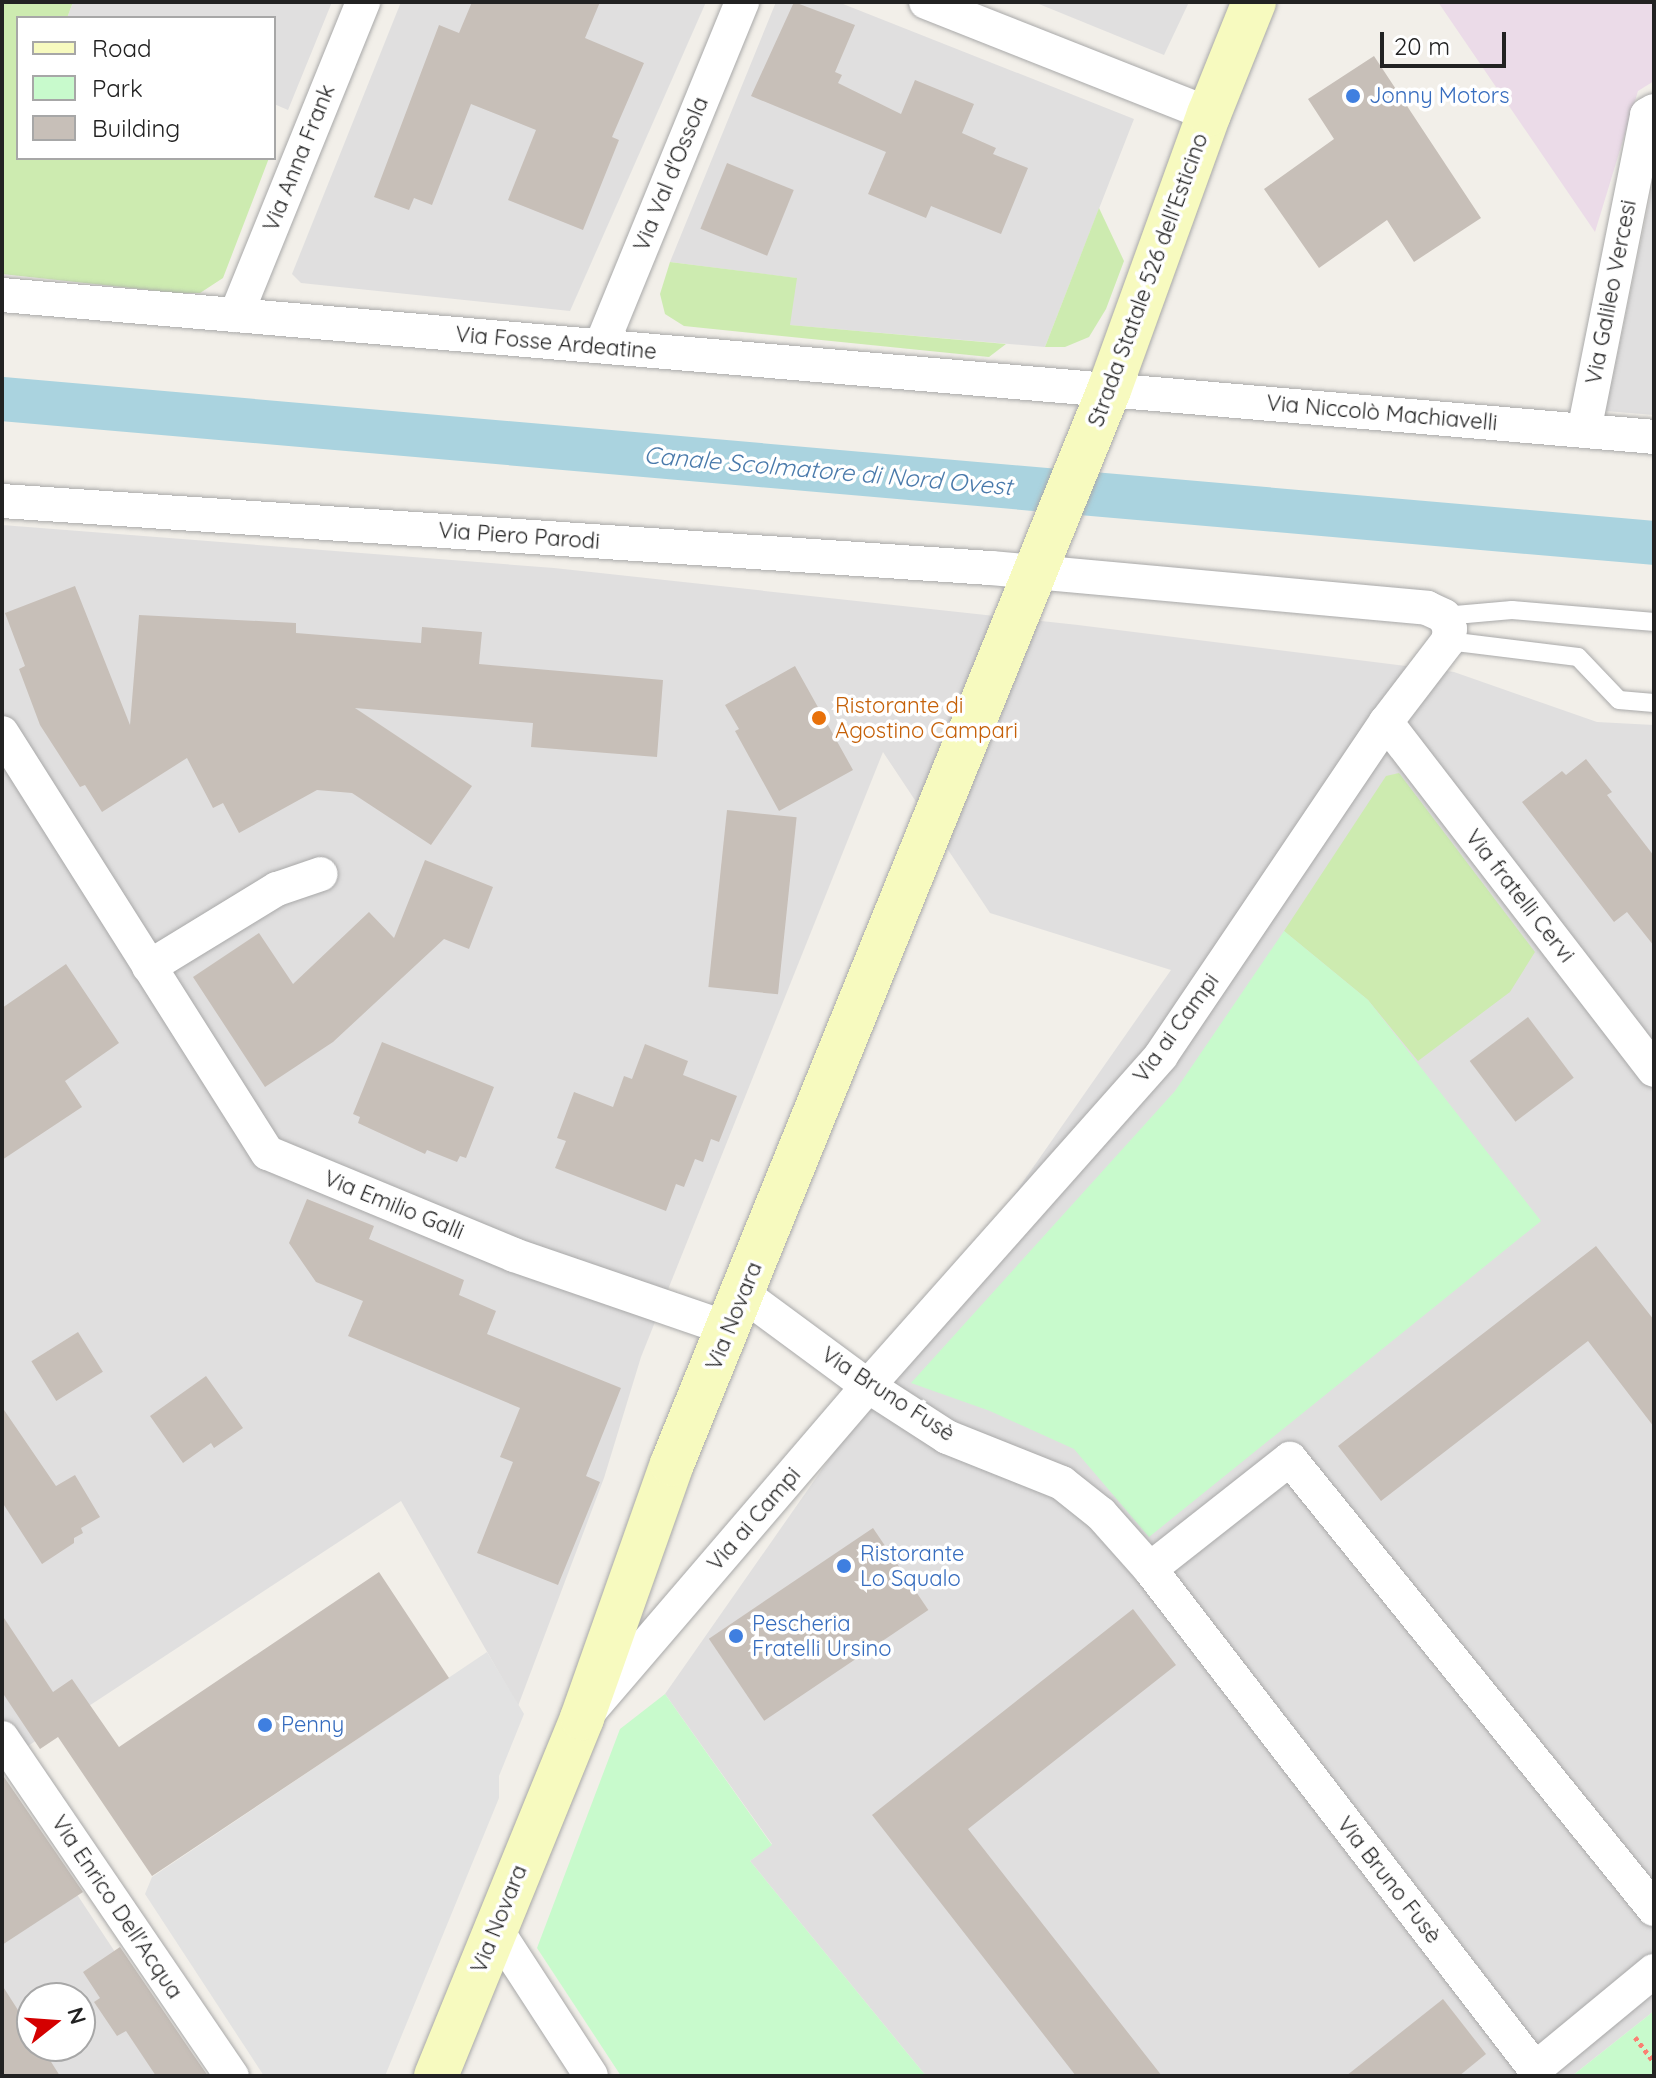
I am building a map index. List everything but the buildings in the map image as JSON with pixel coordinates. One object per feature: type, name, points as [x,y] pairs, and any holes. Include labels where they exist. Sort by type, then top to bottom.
[{"type":"street","name":"Via Anna Frank","points":[[236,315],[363,2]]},
{"type":"street","name":"Via Val d'Ossola","points":[[601,346],[742,2]]},
{"type":"street","points":[[926,2],[1209,114]]},
{"type":"street","name":"Strada Statale 526 dell'Esticino","points":[[1039,566],[1103,405],[1209,114],[1254,2]]},
{"type":"street","name":"Via Galileo Vercesi","points":[[1584,431],[1647,115],[1654,111]]},
{"type":"street","name":"Via Fosse Ardeatine","points":[[2,295],[601,346],[1103,405]]},
{"type":"street","name":"Via Niccolò Machiavelli","points":[[1103,405],[1654,437]]},
{"type":"street","name":"Via Piero Parodi","points":[[2,501],[1039,566]]},
{"type":"street","points":[[1039,566],[1427,608],[1446,628]]},
{"type":"street","name":"Via Novara","points":[[436,2076],[582,1718],[672,1464],[1039,566]]},
{"type":"street","name":"Via ai Campi","points":[[582,1718],[868,1386],[1161,1056],[1446,628]]},
{"type":"street","name":"Via fratelli Cervi","points":[[1386,722],[1654,1070]]},
{"type":"street","name":"Via Emilio Galli","points":[[2,733],[268,1153],[514,1255],[736,1312]]},
{"type":"street","points":[[149,967],[277,889],[321,874]]},
{"type":"street","name":"Via Bruno Fusè","points":[[736,1312],[868,1386],[947,1437],[1062,1483],[1101,1514],[1150,1569],[1535,2069],[1654,1971]]},
{"type":"street","points":[[1150,1569],[1290,1459],[1654,1909]]},
{"type":"street","name":"Via Enrico Dell'Acqua","points":[[2,1738],[232,2076]]},
{"type":"street","points":[[495,1928],[591,2076]]},
{"type":"lane","points":[[1446,628],[1512,610],[1654,622]]},
{"type":"lane","points":[[1446,628],[1578,657],[1619,700],[1654,703]]},
{"type":"shaded area","points":[[73,2],[332,2],[288,110],[276,105],[276,16],[68,16]]},
{"type":"shaded area","points":[[401,2],[706,2],[570,311],[301,283],[292,274]]},
{"type":"shaded area","points":[[776,2],[838,2],[1134,119],[1045,347],[789,325],[796,278],[670,262]]},
{"type":"shaded area","points":[[1034,2],[1189,2],[1164,55]]},
{"type":"shaded area","points":[[1438,2],[1654,2],[1654,81],[1638,91],[1595,232]]},
{"type":"shaded area","points":[[1654,178],[1654,415],[1606,411]]},
{"type":"shaded area","points":[[2,525],[554,568],[1078,625],[1454,672],[1597,722],[1654,725],[1654,2011],[1572,2076],[926,2076],[750,1861],[772,1844],[665,1694],[1171,970],[990,913],[883,752],[641,1357],[604,1478],[518,1706],[401,1501],[2,1763]]},
{"type":"shaded area","points":[[487,1652],[524,1714],[499,1776],[499,1798],[385,2076],[264,2076],[145,1894],[152,1877]]},
{"type":"shaded area","points":[[2,1781],[197,2076],[2,2076]]},
{"type":"green space","points":[[2,2],[73,2],[68,16],[16,16],[16,160],[268,160],[223,278],[200,293],[2,274]]},
{"type":"green space","points":[[1099,208],[1124,261],[1106,309],[1089,337],[1065,347],[1045,347]]},
{"type":"green space","points":[[670,262],[797,278],[790,325],[1006,344],[989,357],[684,326],[665,314],[660,294]]},
{"type":"green space","points":[[1399,773],[1535,952],[1510,992],[1418,1061],[1368,1000],[1284,931],[1386,776]]},
{"type":"green space","points":[[1284,931],[1368,1000],[1541,1221],[1149,1537],[1074,1449],[990,1411],[911,1383],[1175,1091]]},
{"type":"green space","points":[[665,1694],[772,1845],[750,1861],[926,2076],[621,2076],[537,1948],[620,1729]]},
{"type":"green space","points":[[1654,2011],[1654,2076],[1572,2076]]},
{"type":"waterway","name":"Canale Scolmatore di Nord Ovest","points":[[2,399],[1654,543]]},
{"type":"place","name":"Jonny Motors","points":[[1353,96]]},
{"type":"place","name":"Ristorante di Agostino Campari","points":[[819,718]]},
{"type":"place","name":"Ristorante Lo Squalo","points":[[844,1566]]},
{"type":"place","name":"Pescheria Fratelli Ursino","points":[[736,1636]]},
{"type":"place","name":"Penny","points":[[265,1725]]}]
